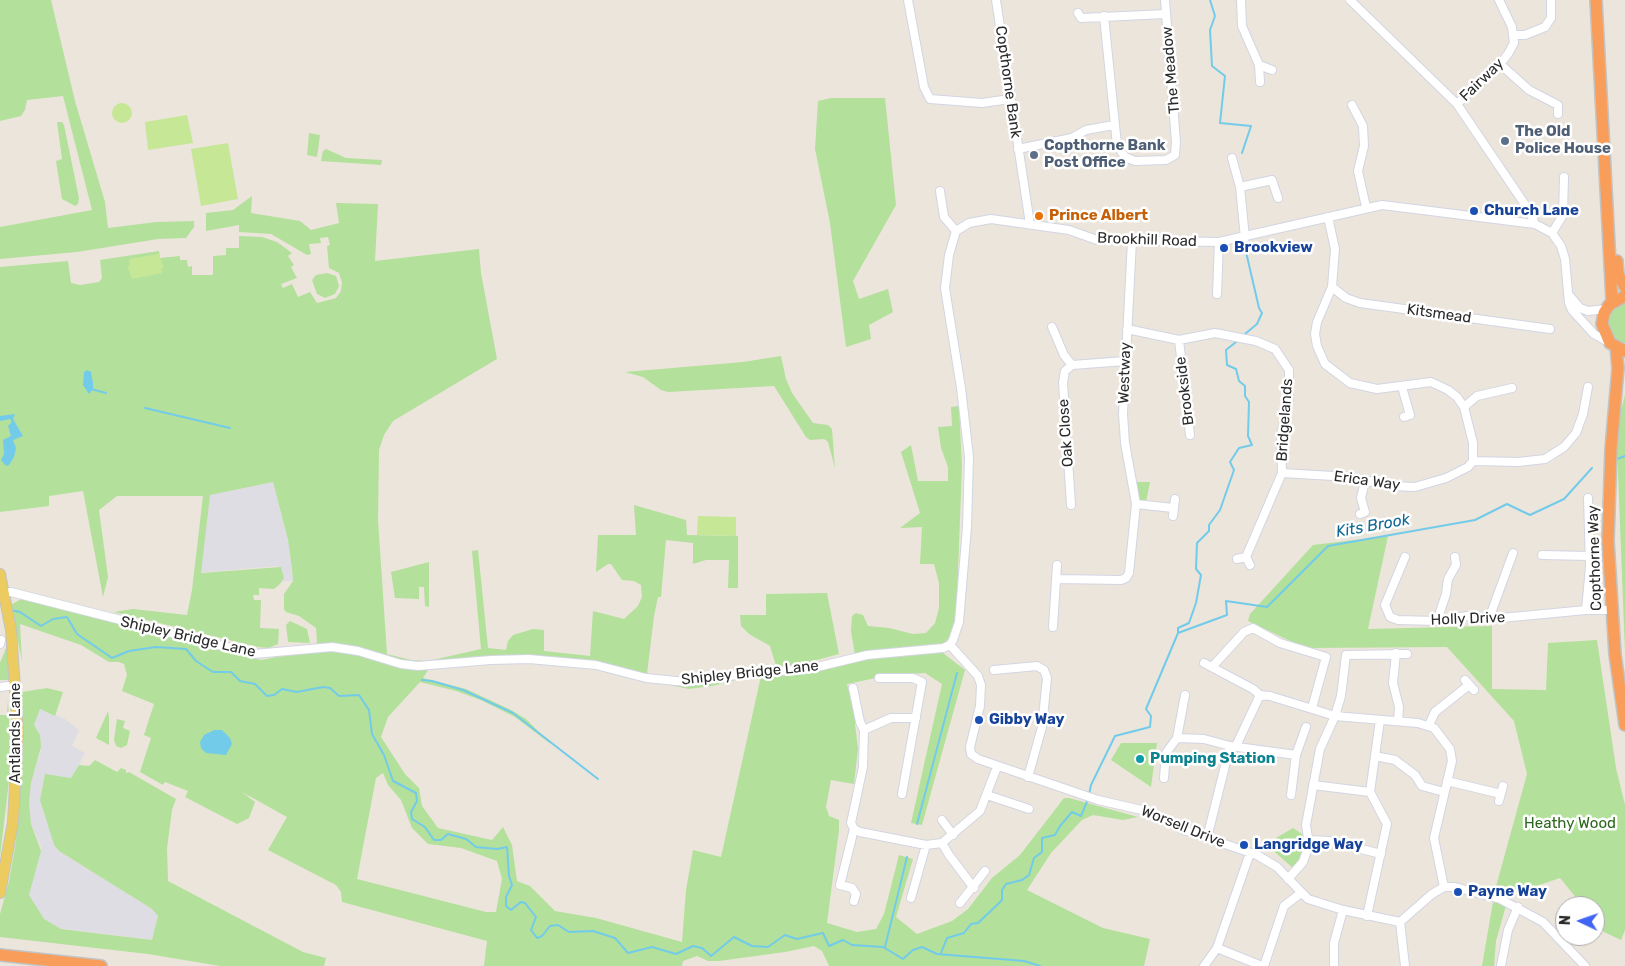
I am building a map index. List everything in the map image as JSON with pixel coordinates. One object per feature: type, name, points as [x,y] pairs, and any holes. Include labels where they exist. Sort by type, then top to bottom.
[{"type":"highway","points":[[1596,0],[1607,198],[1612,212],[1618,274],[1625,287]]},
{"type":"highway","name":"Copthorne Way","points":[[1607,198],[1609,305],[1602,324],[1617,347],[1617,390],[1609,483],[1608,541],[1611,610],[1625,725]]},
{"type":"highway","points":[[1609,305],[1625,296]]},
{"type":"highway","name":"Copthorne Way","points":[[1617,390],[1625,371]]},
{"type":"highway","points":[[0,955],[101,966]]},
{"type":"main road","name":"Antlands Lane","points":[[0,574],[9,616],[16,685],[18,732],[16,792],[8,857],[0,893]]},
{"type":"street","points":[[908,0],[924,87],[930,98],[982,103],[1010,100]]},
{"type":"street","name":"Copthorne Bank","points":[[996,0],[1030,224]]},
{"type":"street","name":"The Meadow","points":[[1104,16],[1117,145],[1125,157],[1135,162],[1163,161],[1174,155],[1176,142],[1165,0]]},
{"type":"street","points":[[1241,0],[1242,26],[1249,45],[1260,65],[1260,82]]},
{"type":"street","points":[[1350,0],[1457,104],[1530,212],[1535,224]]},
{"type":"street","points":[[1499,0],[1514,35],[1525,35],[1545,27],[1551,18],[1552,0]]},
{"type":"street","points":[[1079,17],[1166,14]]},
{"type":"street","name":"Fairway","points":[[1457,104],[1500,64],[1514,43],[1514,35]]},
{"type":"street","points":[[1500,64],[1528,90],[1558,105],[1558,114]]},
{"type":"street","points":[[1260,65],[1272,70]]},
{"type":"street","points":[[1352,106],[1362,126],[1364,146],[1358,171],[1366,207]]},
{"type":"street","points":[[1018,149],[1072,138],[1086,130],[1114,125]]},
{"type":"street","points":[[1232,158],[1240,187],[1245,238]]},
{"type":"street","points":[[1240,187],[1272,180],[1278,198]]},
{"type":"street","points":[[1562,183],[1563,214],[1552,233],[1561,246],[1565,259],[1569,303],[1576,317],[1594,334],[1617,347]]},
{"type":"street","points":[[940,191],[944,217],[956,232]]},
{"type":"street","name":"Brookhill Road","points":[[1030,224],[1069,230],[1097,240],[1219,242],[1245,238],[1366,207],[1382,205],[1535,224],[1552,233]]},
{"type":"street","points":[[1328,217],[1335,249],[1332,287],[1317,322],[1315,334],[1317,346],[1325,364],[1350,383],[1381,390],[1431,382],[1457,397],[1464,407],[1473,443],[1473,461],[1518,462],[1541,460],[1564,447],[1576,433],[1588,386]]},
{"type":"street","points":[[950,645],[959,622],[967,527],[969,457],[962,388],[944,288],[949,254],[956,232],[969,224],[991,219],[1030,224]]},
{"type":"street","name":"Westway","points":[[1056,579],[1120,580],[1126,578],[1129,572],[1136,504],[1125,443],[1124,414],[1132,241]]},
{"type":"street","points":[[1217,294],[1219,242]]},
{"type":"street","name":"Kitsmead","points":[[1332,287],[1346,298],[1360,303],[1550,329]]},
{"type":"street","points":[[1569,295],[1580,308],[1588,310],[1609,305]]},
{"type":"street","points":[[1051,324],[1064,355],[1072,364],[1126,361]]},
{"type":"street","name":"Brookside","points":[[1127,329],[1179,340],[1190,435]]},
{"type":"street","name":"Bridgelands","points":[[1179,340],[1214,333],[1256,341],[1275,349],[1288,370],[1289,400],[1281,435],[1282,473],[1246,557]]},
{"type":"street","name":"Oak Close","points":[[1072,364],[1065,370],[1063,383],[1072,505]]},
{"type":"street","points":[[1402,387],[1410,415],[1404,417]]},
{"type":"street","points":[[1464,407],[1477,396],[1512,388]]},
{"type":"street","points":[[1577,394],[1586,395]]},
{"type":"street","name":"Erica Way","points":[[1282,473],[1350,477],[1391,486],[1422,486],[1468,467],[1473,461]]},
{"type":"street","points":[[1360,514],[1366,512],[1361,498],[1365,481]]},
{"type":"street","points":[[1586,610],[1590,556],[1588,498]]},
{"type":"street","points":[[1136,504],[1173,512],[1175,499]]},
{"type":"street","points":[[1490,616],[1513,553]]},
{"type":"street","points":[[1542,555],[1590,556]]},
{"type":"street","points":[[1237,559],[1246,557],[1250,565]]},
{"type":"street","name":"Holly Drive","points":[[1405,557],[1385,605],[1390,617],[1398,620],[1437,621],[1467,616],[1501,618],[1586,610],[1611,610]]},
{"type":"street","points":[[1437,621],[1446,594],[1448,578],[1456,565],[1455,557]]},
{"type":"street","points":[[1053,628],[1057,565]]},
{"type":"street","name":"Shipley Bridge Lane","points":[[4,592],[11,592],[254,654],[332,647],[358,651],[401,664],[418,666],[496,659],[529,659],[596,665],[646,678],[686,682],[743,674],[809,669],[861,656],[938,650],[950,645]]},
{"type":"street","points":[[1212,667],[1244,632],[1253,628],[1280,643],[1326,657],[1312,708]]},
{"type":"street","name":"Worsell Drive","points":[[950,645],[978,676],[981,685],[980,706],[971,740],[971,754],[978,759],[1098,800],[1146,810],[1184,830],[1268,860],[1301,893],[1317,903],[1367,916],[1400,922]]},
{"type":"street","points":[[1396,653],[1393,683],[1399,707],[1398,721]]},
{"type":"street","points":[[1288,879],[1303,862],[1309,840],[1306,825],[1320,749],[1342,696],[1346,655],[1407,654]]},
{"type":"street","points":[[1204,663],[1260,695],[1270,696],[1335,716],[1429,725],[1450,749],[1452,762],[1434,840],[1444,888]]},
{"type":"street","points":[[994,670],[1030,666],[1047,667],[1045,708],[1028,777]]},
{"type":"street","points":[[879,678],[913,678],[922,682],[902,794]]},
{"type":"street","points":[[0,687],[16,685]]},
{"type":"street","points":[[1429,725],[1435,712],[1469,685]]},
{"type":"street","points":[[853,688],[860,722],[864,730],[863,767],[851,823],[854,829],[860,832],[926,845],[942,843],[977,814],[988,795],[997,766]]},
{"type":"street","points":[[1164,778],[1166,753],[1176,738],[1185,695]]},
{"type":"street","points":[[1208,838],[1235,746],[1260,695]]},
{"type":"street","points":[[980,706],[988,708]]},
{"type":"street","points":[[864,730],[891,718],[916,718]]},
{"type":"street","points":[[1367,916],[1388,824],[1370,792],[1380,720]]},
{"type":"street","points":[[1291,795],[1296,755],[1306,727]]},
{"type":"street","points":[[1176,738],[1204,739],[1235,746],[1296,755]]},
{"type":"street","points":[[1375,756],[1395,760],[1415,775],[1422,786],[1444,792]]},
{"type":"street","points":[[1447,781],[1501,794]]},
{"type":"street","points":[[1313,785],[1370,792]]},
{"type":"street","points":[[988,795],[1029,809]]},
{"type":"street","points":[[942,820],[953,835]]},
{"type":"street","points":[[854,829],[839,888],[852,888],[856,894],[854,901]]},
{"type":"street","points":[[1309,840],[1330,841],[1381,854]]},
{"type":"street","points":[[942,843],[974,888]]},
{"type":"street","points":[[911,898],[926,845]]},
{"type":"street","points":[[1204,966],[1217,948],[1250,853]]},
{"type":"street","points":[[960,903],[974,888],[985,871]]},
{"type":"street","points":[[1405,966],[1400,922],[1432,894],[1444,888],[1455,887],[1480,892],[1518,907],[1543,922],[1585,966]]},
{"type":"street","points":[[1217,948],[1263,966],[1284,906],[1301,893]]},
{"type":"street","points":[[1501,966],[1508,930],[1518,907]]},
{"type":"street","points":[[1334,966],[1334,943],[1343,910]]},
{"type":"shaded area","points":[[273,482],[289,545],[293,581],[282,581],[283,572],[278,566],[195,573],[208,495]]},
{"type":"shaded area","points":[[40,709],[65,719],[79,730],[72,746],[85,753],[72,778],[45,775],[40,800],[54,845],[59,851],[152,909],[158,916],[152,940],[57,928],[44,919],[30,899],[29,895],[41,847],[31,824],[29,802],[31,783],[41,750],[34,725]]},
{"type":"green space","points":[[0,0],[51,0],[75,101],[105,202],[108,228],[156,222],[194,221],[194,227],[186,238],[158,239],[77,252],[0,259],[0,227],[92,210],[63,96],[27,100],[25,110],[21,116],[0,121]]},
{"type":"green space","points":[[831,98],[885,98],[896,205],[853,281],[859,299],[888,289],[893,312],[869,325],[871,339],[846,347],[830,223],[815,149],[818,101]]},
{"type":"green space","points":[[122,103],[129,106],[132,113],[129,120],[122,123],[115,120],[112,113],[115,106]]},
{"type":"green space","points":[[187,115],[193,143],[148,150],[145,122]]},
{"type":"green space","points":[[57,122],[62,122],[64,125],[79,198],[78,204],[75,206],[62,199],[56,161],[62,159]]},
{"type":"green space","points":[[309,133],[320,135],[317,157],[307,155]]},
{"type":"green space","points":[[228,143],[238,199],[201,206],[191,149]]},
{"type":"green space","points":[[326,149],[346,158],[382,160],[381,165],[321,161],[323,151]]},
{"type":"green space","points":[[252,196],[251,213],[300,221],[311,230],[339,223],[336,203],[378,204],[375,261],[479,249],[481,273],[497,359],[393,421],[384,435],[379,450],[378,520],[387,654],[411,660],[428,661],[481,649],[472,551],[478,550],[488,648],[506,650],[508,641],[513,635],[533,629],[544,630],[544,651],[590,656],[593,611],[624,619],[638,606],[642,597],[641,585],[634,581],[622,580],[611,564],[596,572],[598,535],[636,535],[634,505],[686,520],[687,535],[738,536],[738,588],[728,588],[729,560],[706,560],[693,564],[693,543],[666,540],[661,597],[658,597],[654,616],[647,674],[585,661],[435,664],[436,669],[428,670],[423,678],[466,689],[511,710],[526,719],[552,745],[515,717],[481,700],[456,691],[420,682],[388,717],[381,737],[405,774],[419,788],[422,806],[438,828],[492,840],[503,827],[512,845],[517,881],[530,886],[555,911],[596,918],[682,942],[686,890],[693,850],[721,857],[761,676],[799,673],[856,661],[851,631],[852,616],[856,613],[863,615],[868,626],[889,628],[913,634],[926,633],[935,623],[939,608],[939,583],[934,564],[920,564],[922,527],[900,528],[920,513],[901,452],[911,445],[918,481],[948,481],[948,467],[941,448],[938,427],[952,426],[951,407],[959,406],[962,466],[956,624],[952,634],[942,646],[943,653],[965,670],[922,825],[911,823],[942,684],[925,673],[890,675],[847,684],[856,720],[858,749],[854,784],[831,780],[826,807],[829,816],[839,820],[827,923],[857,932],[876,929],[884,914],[899,855],[913,859],[896,917],[917,934],[952,921],[968,909],[992,878],[1020,855],[1064,798],[1069,798],[1138,817],[1123,820],[1093,815],[1082,820],[1051,853],[1027,890],[1103,928],[1150,939],[1144,966],[829,966],[822,951],[814,946],[719,961],[708,961],[697,956],[683,961],[682,966],[484,966],[487,941],[342,902],[341,892],[336,885],[268,850],[287,817],[242,792],[255,802],[249,818],[237,824],[185,797],[188,791],[165,782],[163,785],[140,772],[151,738],[144,735],[154,704],[122,691],[127,675],[124,664],[109,662],[81,645],[20,624],[22,662],[11,605],[21,599],[261,660],[310,651],[317,642],[316,628],[299,616],[286,612],[284,609],[284,594],[293,581],[292,569],[288,540],[273,482],[210,495],[201,573],[281,567],[284,578],[280,584],[274,589],[259,588],[259,595],[253,595],[254,600],[261,600],[260,628],[279,629],[278,644],[269,648],[258,647],[114,612],[133,609],[187,615],[192,590],[203,496],[117,496],[99,510],[108,577],[103,597],[83,491],[49,496],[49,506],[0,512],[0,267],[68,261],[71,283],[80,285],[99,282],[102,278],[100,260],[159,251],[160,258],[180,256],[180,260],[187,260],[188,267],[192,266],[192,275],[213,275],[213,256],[226,255],[226,248],[239,248],[239,236],[262,237],[277,242],[292,253],[288,256],[294,265],[291,267],[297,278],[281,284],[283,288],[292,284],[298,297],[310,292],[317,303],[336,298],[341,291],[342,282],[339,273],[329,268],[327,246],[330,245],[328,237],[320,238],[321,243],[309,244],[311,254],[307,255],[271,234],[239,232],[239,225],[206,231],[206,213],[233,210]],"holes":[[[383,773],[388,785],[401,800],[412,828],[428,844],[461,848],[497,861],[502,879],[496,912],[486,912],[357,879],[376,778]]]},
{"type":"green space","points":[[159,254],[164,268],[161,268],[162,273],[132,279],[127,266],[130,265],[129,259]]},
{"type":"green space","points":[[327,273],[336,276],[339,286],[335,294],[325,298],[317,294],[312,280],[316,275]]},
{"type":"green space","points":[[1625,300],[1625,345],[1613,338],[1607,325],[1610,311]]},
{"type":"green space","points":[[781,356],[786,379],[792,393],[813,423],[828,425],[832,429],[835,468],[828,442],[824,439],[810,440],[806,437],[774,386],[668,392],[661,390],[643,377],[625,372],[743,362]]},
{"type":"green space","points":[[1625,395],[1625,652],[1617,449],[1619,418]]},
{"type":"green space","points":[[1137,482],[1150,482],[1146,502],[1139,500]]},
{"type":"green space","points":[[698,516],[736,517],[736,536],[697,535]]},
{"type":"green space","name":"Heathy Wood","points":[[1388,536],[1368,629],[1492,626],[1492,689],[1546,690],[1548,643],[1597,640],[1616,768],[1625,805],[1625,930],[1621,940],[1605,932],[1605,896],[1575,896],[1560,878],[1509,895],[1496,941],[1494,966],[1482,966],[1495,890],[1527,774],[1514,721],[1447,647],[1305,648],[1248,621],[1250,614],[1313,545]]},
{"type":"green space","points":[[429,562],[429,607],[425,606],[424,587],[419,587],[419,599],[395,598],[391,572]]},
{"type":"green space","points":[[827,593],[839,654],[802,664],[776,666],[770,646],[749,634],[741,626],[740,615],[766,615],[766,594]]},
{"type":"green space","points":[[290,621],[307,629],[310,643],[288,642],[286,625]]},
{"type":"green space","points":[[8,643],[10,680],[0,680],[0,663]]},
{"type":"green space","points":[[734,677],[743,678],[712,686],[689,689],[669,685],[699,684]]},
{"type":"green space","points":[[47,688],[63,692],[55,716],[40,709],[34,725],[40,735],[41,747],[31,783],[29,802],[31,824],[41,851],[29,895],[44,919],[61,929],[152,940],[158,916],[152,909],[59,851],[54,845],[40,800],[45,774],[71,778],[79,765],[89,766],[95,760],[117,772],[121,768],[126,770],[126,773],[129,772],[176,799],[172,810],[167,848],[168,881],[303,952],[326,958],[324,966],[220,966],[148,954],[0,937],[0,914],[9,881],[16,841],[22,692]]},
{"type":"green space","points":[[8,700],[11,764],[0,857],[0,715],[7,715]]},
{"type":"green space","points":[[108,711],[109,718],[109,745],[96,738]]},
{"type":"green space","points":[[117,719],[125,721],[123,728],[130,731],[127,745],[121,748],[116,746],[114,740]]},
{"type":"green space","points":[[1121,743],[1157,743],[1151,787],[1111,760]]},
{"type":"green space","points":[[1293,828],[1305,836],[1305,847],[1294,869],[1268,846],[1276,838]]},
{"type":"water","points":[[87,370],[91,372],[93,383],[93,389],[89,394],[83,385],[84,372]]},
{"type":"water","points":[[15,414],[13,419],[23,436],[13,440],[16,448],[14,457],[9,465],[6,466],[1,460],[4,454],[3,440],[11,436],[8,426],[12,422],[10,419],[0,421],[0,416]]},
{"type":"water","points":[[214,730],[222,730],[230,738],[232,744],[226,755],[206,753],[201,748],[200,742],[204,735]]},
{"type":"waterway","points":[[1210,0],[1215,16],[1210,30],[1212,66],[1225,76],[1220,123],[1251,126],[1242,153]]},
{"type":"waterway","points":[[1245,334],[1257,324],[1262,313],[1259,308],[1246,252]]},
{"type":"waterway","points":[[1089,795],[1091,785],[1115,736],[1150,727],[1151,716],[1146,709],[1178,633],[1178,628],[1189,623],[1196,603],[1201,575],[1196,569],[1197,543],[1209,531],[1209,525],[1220,510],[1234,470],[1230,462],[1239,448],[1252,445],[1248,436],[1249,402],[1245,396],[1245,386],[1239,381],[1236,369],[1227,365],[1226,350],[1236,342]]},
{"type":"waterway","points":[[91,389],[106,393]]},
{"type":"waterway","points":[[145,408],[230,428]]},
{"type":"waterway","name":"Kits Brook","points":[[1617,459],[1625,456]]},
{"type":"waterway","name":"Kits Brook","points":[[1178,633],[1227,615],[1226,601],[1267,607],[1328,546],[1475,520],[1507,504],[1530,515],[1564,499],[1592,468]]},
{"type":"waterway","points":[[10,610],[20,612],[41,626],[53,619],[67,617],[77,634],[112,658],[129,651],[156,647],[186,649],[196,661],[213,672],[231,672],[240,681],[255,684],[267,696],[274,695],[282,689],[297,692],[323,687],[330,688],[339,696],[359,695],[369,710],[372,734],[384,755],[393,781],[416,793],[417,801],[411,812],[412,819],[425,827],[434,840],[441,840],[448,834],[466,839],[476,847],[497,849],[507,847],[509,876],[512,885],[506,897],[506,906],[511,910],[521,902],[525,903],[536,917],[531,930],[537,938],[542,936],[550,926],[558,925],[569,932],[593,931],[615,938],[628,953],[652,947],[676,954],[693,946],[702,948],[711,956],[734,937],[752,946],[768,947],[785,935],[797,939],[823,933],[829,946],[843,940],[852,945],[883,947],[903,959],[913,950],[922,947],[937,954],[1024,961],[1040,966]]},
{"type":"waterway","points":[[917,824],[957,673]]},
{"type":"waterway","points":[[422,680],[463,690],[513,713],[598,779]]},
{"type":"waterway","points":[[941,953],[947,938],[964,933],[971,924],[978,923],[1002,900],[1002,890],[1006,884],[1022,880],[1029,875],[1034,858],[1042,852],[1042,838],[1055,835],[1072,812],[1081,816],[1088,799]]},
{"type":"waterway","points":[[885,947],[907,857]]},
{"type":"place","name":"The Old Police House","points":[[1505,141]]},
{"type":"place","name":"Copthorne Bank Post Office","points":[[1034,155]]},
{"type":"place","name":"Church Lane","points":[[1474,211]]},
{"type":"place","name":"Prince Albert","points":[[1039,216]]},
{"type":"place","name":"Brookview","points":[[1224,248]]},
{"type":"place","name":"Gibby Way","points":[[979,720]]},
{"type":"place","name":"Pumping Station","points":[[1140,759]]},
{"type":"place","name":"Langridge Way","points":[[1244,845]]},
{"type":"place","name":"Payne Way","points":[[1458,892]]}]
